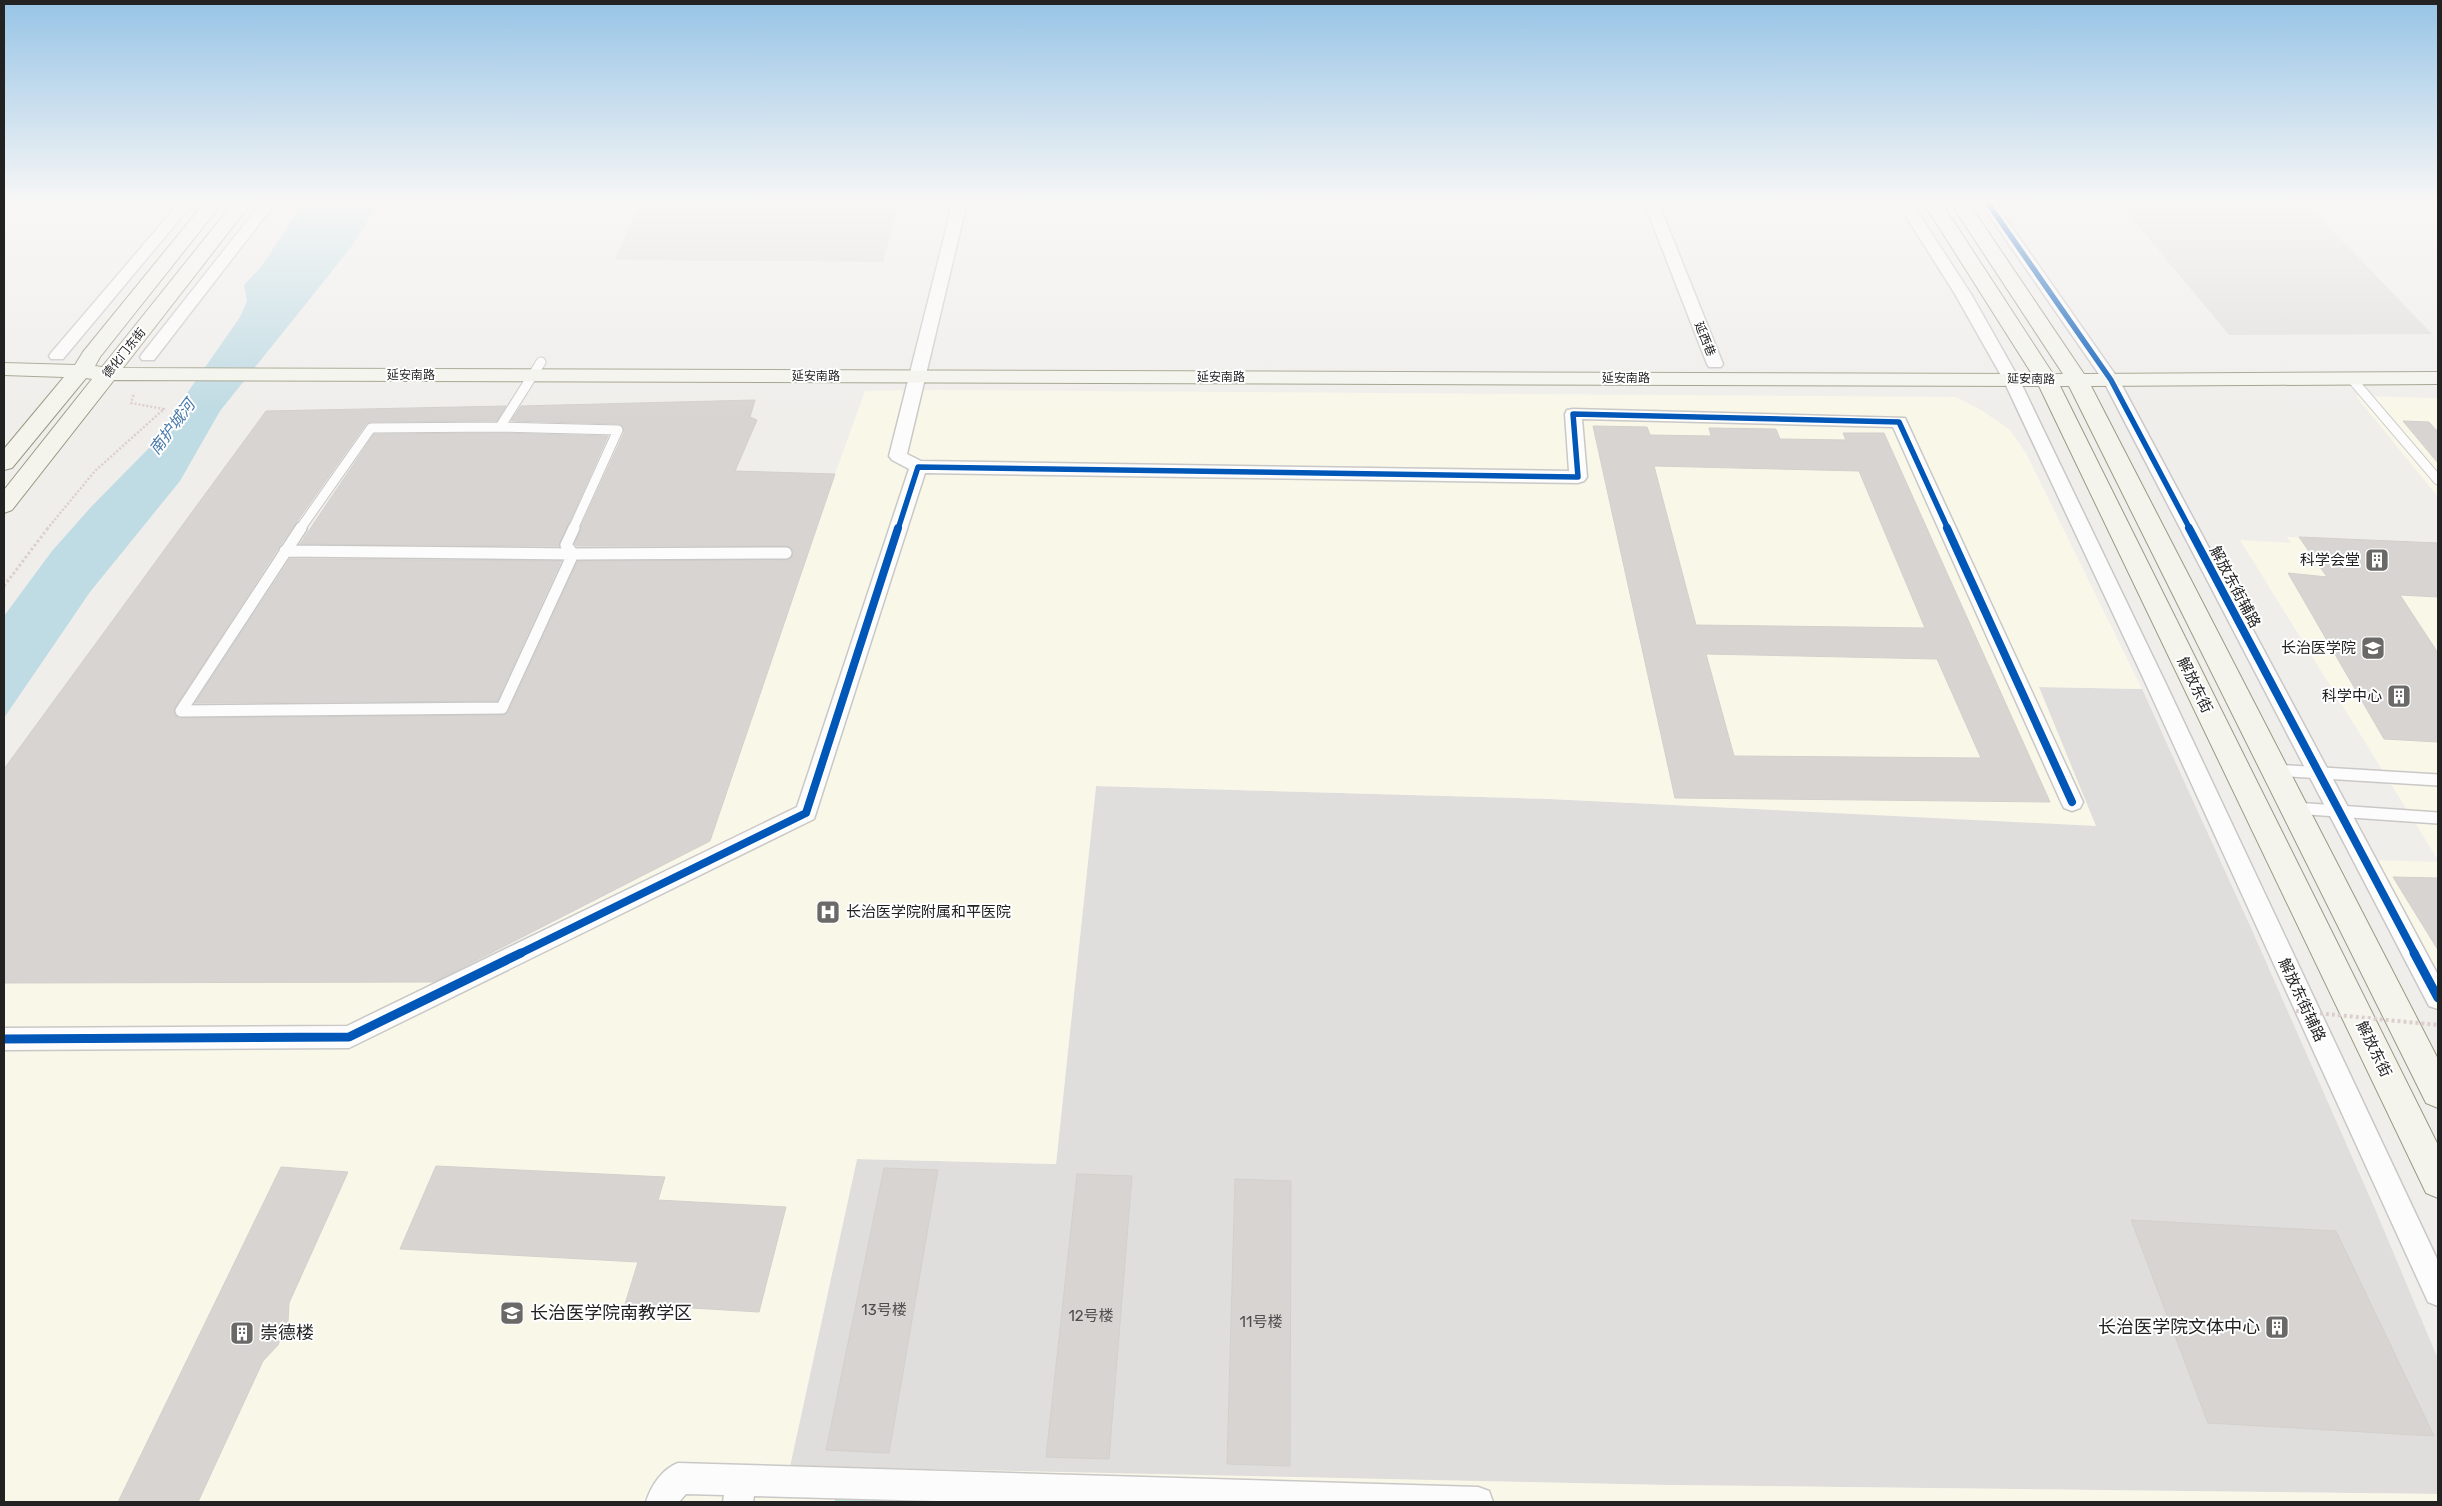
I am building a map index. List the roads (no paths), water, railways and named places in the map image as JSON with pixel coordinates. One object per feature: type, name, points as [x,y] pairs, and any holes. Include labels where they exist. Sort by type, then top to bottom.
[{"type":"main road","name":"德化门东街","points":[[4,463],[158,272]]},
{"type":"main road","name":"德化门东街","points":[[4,505],[188,272]]},
{"type":"main road","name":"解放东街","points":[[1977,272],[2041,371],[2438,1181]]},
{"type":"main road","name":"解放东街","points":[[2006,272],[2072,372],[2438,1092]]},
{"type":"main road","name":"延安南路","points":[[4,356],[57,356],[85,363],[107,374],[147,368],[2106,372],[2438,365]]},
{"type":"main road","name":"延安南路","points":[[4,369],[85,363],[121,358],[147,368],[170,356],[281,368]]},
{"type":"main road","name":"延安南路","points":[[920,370],[1715,364],[2007,372]]},
{"type":"main road","name":"延安南路","points":[[2106,372],[2350,378],[2438,378]]},
{"type":"street","points":[[57,356],[128,272]]},
{"type":"street","points":[[147,368],[217,272]]},
{"type":"street","points":[[943,272],[898,456],[918,467],[1578,476],[1572,414],[1899,422],[2072,802]]},
{"type":"street","name":"延西巷","points":[[1679,272],[1715,364]]},
{"type":"street","name":"解放东街辅路","points":[[1949,272],[2007,372],[2156,684],[2438,1292]]},
{"type":"street","name":"解放东街辅路","points":[[2036,272],[2106,372],[2438,998]]},
{"type":"street","points":[[4,1039],[348,1036],[806,813],[918,467]]},
{"type":"street","points":[[661,1502],[678,1478],[739,1491],[1478,1502]]},
{"type":"lane","points":[[500,428],[536,368]]},
{"type":"lane","points":[[2350,378],[2438,480]]},
{"type":"lane","points":[[371,428],[618,430],[566,545],[573,554],[502,708],[181,710],[285,551],[371,428]]},
{"type":"lane","points":[[285,551],[573,554],[786,553]]},
{"type":"lane","points":[[2273,770],[2438,780]]},
{"type":"lane","points":[[2292,808],[2438,818]]},
{"type":"water","name":"南护城河","points":[[256,272],[331,272],[220,411],[180,481],[90,592],[4,718],[4,616],[52,551],[91,507],[149,448],[240,317],[247,301],[244,285]]},
{"type":"place","name":"科学会堂","points":[[2377,560]]},
{"type":"place","name":"长治医学院","points":[[2373,648]]},
{"type":"place","name":"科学中心","points":[[2399,696]]},
{"type":"place","name":"长治医学院附属和平医院","points":[[828,912]]},
{"type":"place","name":"长治医学院南教学区","points":[[512,1313]]},
{"type":"place","name":"长治医学院文体中心","points":[[2277,1327]]},
{"type":"place","name":"崇德楼","points":[[242,1333]]}]
